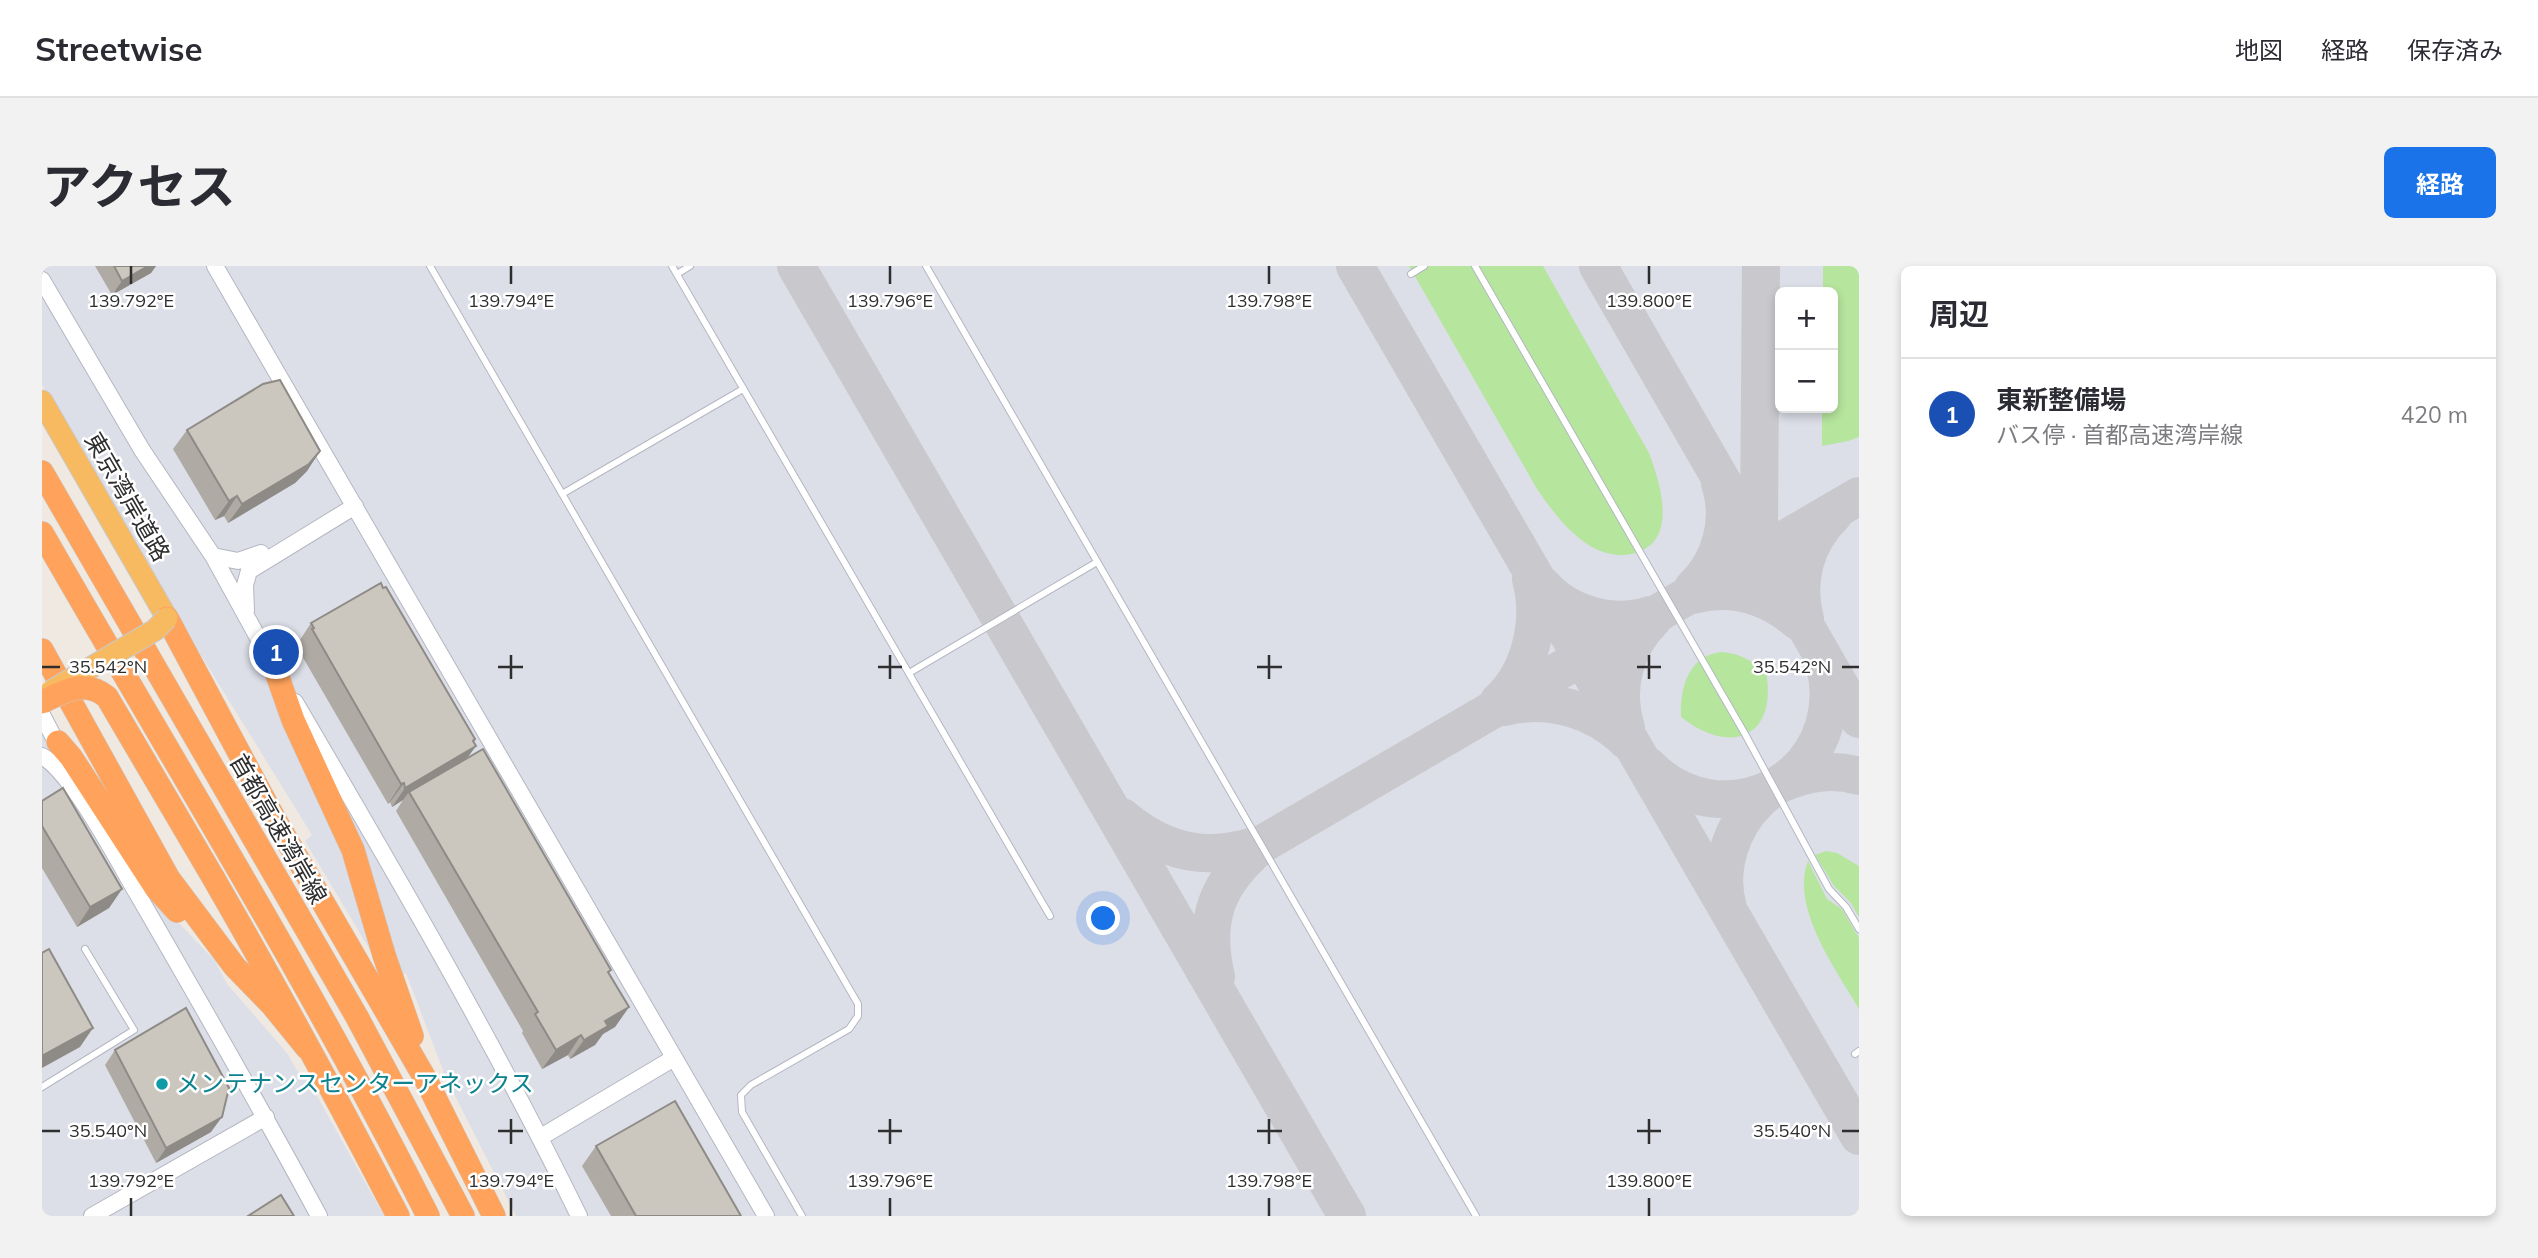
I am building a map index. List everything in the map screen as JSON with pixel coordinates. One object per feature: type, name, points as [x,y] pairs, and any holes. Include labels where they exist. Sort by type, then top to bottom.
[{"type":"highway","name":"東京湾岸道路","points":[[45,408],[167,618]]},
{"type":"highway","name":"首都高速湾岸線","points":[[42,472],[357,1017],[463,1216]]},
{"type":"highway","points":[[42,533],[331,1032],[428,1216]]},
{"type":"highway","points":[[42,684],[150,621],[167,618]]},
{"type":"highway","points":[[42,699],[155,630],[167,618]]},
{"type":"highway","points":[[167,618],[294,855],[426,1080],[494,1216]]},
{"type":"highway","points":[[42,650],[169,879],[235,967]]},
{"type":"highway","points":[[274,666],[293,720],[343,825],[363,876],[384,955],[426,1080]]},
{"type":"highway","points":[[42,699],[79,687],[94,688],[107,697],[284,999],[307,1048],[398,1216]]},
{"type":"highway","points":[[50,749],[71,757],[156,888],[210,947],[235,967],[272,1005],[307,1048]]},
{"type":"street","points":[[215,266],[766,1216]]},
{"type":"street","points":[[42,280],[142,450],[213,556],[445,960],[541,1137],[579,1216]]},
{"type":"street","points":[[213,556],[244,561],[353,502]]},
{"type":"street","points":[[247,617],[244,597],[249,570],[353,502]]},
{"type":"street","points":[[42,716],[50,749],[110,847],[266,1117],[319,1216]]},
{"type":"street","points":[[541,1137],[674,1058]]},
{"type":"street","points":[[92,1216],[266,1117]]},
{"type":"lane","points":[[429,266],[858,1004],[858,1016],[849,1028],[751,1085],[741,1095],[742,1112],[802,1216]]},
{"type":"lane","points":[[672,266],[1049,916]]},
{"type":"lane","points":[[677,274],[690,266]]},
{"type":"lane","points":[[926,266],[1476,1216]]},
{"type":"lane","points":[[1411,274],[1424,266]]},
{"type":"lane","points":[[1475,266],[1745,734],[1829,889],[1846,907],[1859,929]]},
{"type":"lane","points":[[562,494],[743,389]]},
{"type":"lane","points":[[909,673],[1097,562]]},
{"type":"lane","points":[[42,1087],[134,1030],[85,949]]},
{"type":"shaded area","points":[[42,266],[1859,266],[1859,1216],[516,1216],[446,1078],[406,973],[403,974],[376,960],[305,841],[312,835],[157,584],[42,385]]},
{"type":"shaded area","points":[[42,702],[130,859],[177,921],[215,961],[227,984],[287,1053],[296,1069],[312,1087],[384,1216],[42,1216]]},
{"type":"green space","points":[[1409,266],[1543,266],[1649,453],[1658,479],[1663,509],[1662,524],[1649,546],[1626,555],[1603,552],[1580,539],[1556,515],[1537,489]]},
{"type":"green space","points":[[1823,266],[1859,266],[1859,437],[1822,446],[1822,413],[1838,413],[1838,287],[1823,287]]},
{"type":"green space","points":[[1721,652],[1745,658],[1766,672],[1768,694],[1765,712],[1757,726],[1746,734],[1733,737],[1717,736],[1699,729],[1681,717],[1682,695],[1688,675],[1701,660]]},
{"type":"green space","points":[[1826,851],[1837,853],[1859,866],[1859,917],[1850,902],[1834,886],[1815,855]]},
{"type":"green space","points":[[1808,861],[1827,899],[1842,909],[1859,938],[1859,1009],[1828,957],[1810,918],[1804,879]]},
{"type":"building","points":[[114,266],[148,266],[122,281]]},
{"type":"building","points":[[280,380],[320,451],[309,464],[242,504],[237,496],[229,501],[187,430],[263,384]]},
{"type":"building","points":[[381,583],[383,588],[386,587],[475,739],[473,741],[476,746],[405,788],[312,629],[314,628],[311,623]]},
{"type":"building","points":[[483,749],[611,970],[608,972],[629,1007],[605,1021],[608,1026],[584,1040],[581,1035],[556,1050],[535,1014],[538,1012],[409,792]]},
{"type":"building","points":[[63,788],[122,889],[90,907],[42,826],[42,801]]},
{"type":"building","points":[[49,949],[93,1028],[42,1056],[42,953]]},
{"type":"building","name":"メンテナンスセンターアネックス","points":[[186,1008],[229,1088],[222,1117],[166,1148],[115,1050]]},
{"type":"building","points":[[675,1101],[741,1216],[636,1216],[596,1146]]},
{"type":"building","points":[[281,1195],[294,1216],[248,1216]]},
{"type":"taxiway","points":[[796,266],[1347,1216]]},
{"type":"taxiway","points":[[1355,266],[1859,1136]]},
{"type":"taxiway","points":[[1598,266],[1859,719]]},
{"type":"taxiway","points":[[1761,266],[1759,519],[1762,546]]},
{"type":"taxiway","points":[[1693,588],[1711,566],[1722,539],[1725,511],[1720,483]]},
{"type":"taxiway","points":[[1216,977],[1211,936],[1218,902],[1235,872],[1264,843],[1859,496]]},
{"type":"taxiway","points":[[1805,619],[1801,590],[1805,563],[1816,537],[1834,514]]},
{"type":"taxiway","points":[[1499,701],[1519,675],[1531,645],[1535,611],[1531,579]]},
{"type":"taxiway","points":[[1542,585],[1565,604],[1592,616],[1621,620],[1650,615]]},
{"type":"taxiway","points":[[1693,595],[1722,591],[1749,594],[1775,605],[1799,622]]},
{"type":"taxiway","points":[[1626,728],[1621,699],[1624,670],[1635,643],[1653,619]]},
{"type":"taxiway","points":[[1728,908],[1724,879],[1734,836],[1749,811],[1804,763],[1819,738],[1829,696],[1825,666]]},
{"type":"taxiway","points":[[1504,707],[1537,703],[1569,708],[1599,720],[1626,740]]},
{"type":"taxiway","points":[[1648,766],[1676,787],[1708,798],[1741,798],[1775,787]]},
{"type":"taxiway","points":[[1780,784],[1819,773],[1838,772],[1859,776]]},
{"type":"taxiway","points":[[1122,817],[1149,836],[1178,849],[1194,852],[1226,852],[1264,843]]},
{"type":"place","name":"東新整備場","points":[[276,652]]},
{"type":"place","name":"メンテナンスセンターアネックス","points":[[162,1084]]}]
